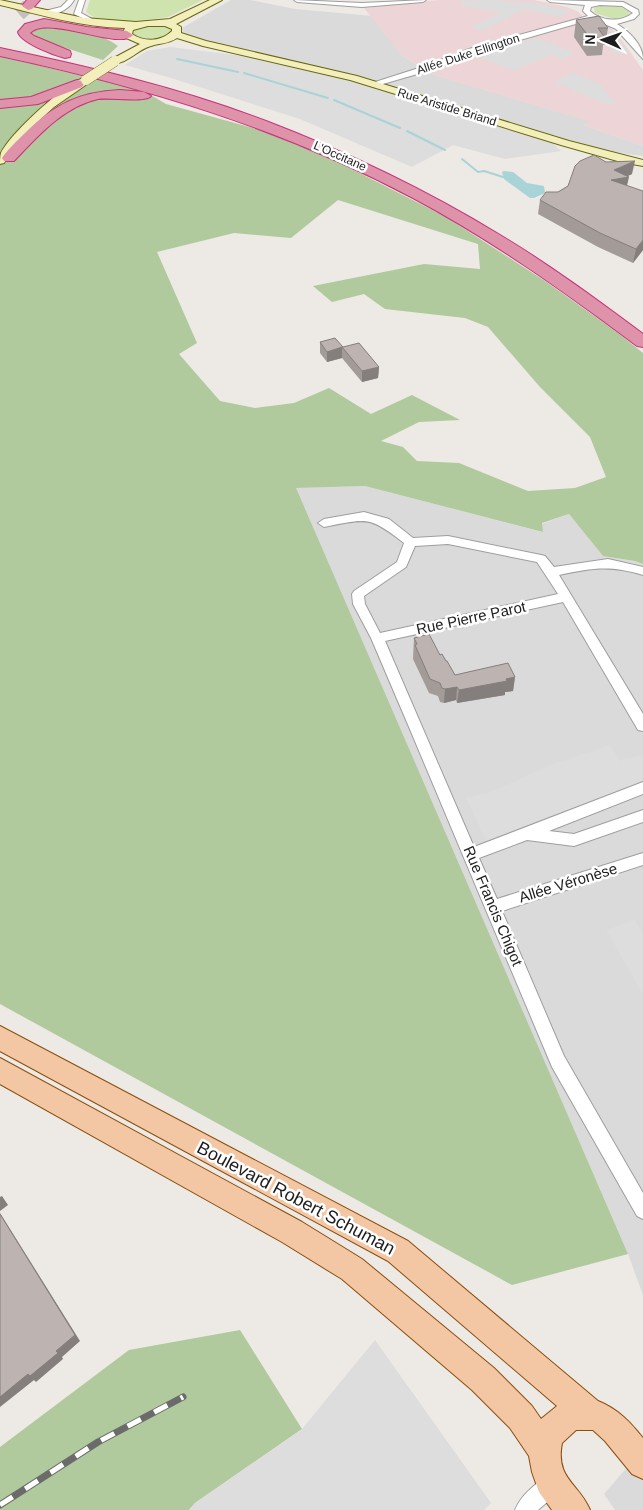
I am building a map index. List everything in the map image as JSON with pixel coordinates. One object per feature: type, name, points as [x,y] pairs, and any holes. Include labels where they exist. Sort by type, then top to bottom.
[{"type":"highway","points":[[70,56],[30,39],[25,36],[24,32],[27,27],[43,23],[54,23],[131,33]]},
{"type":"highway","points":[[88,26],[123,42],[128,52]]},
{"type":"highway","points":[[12,37],[22,42],[70,56],[113,65]]},
{"type":"highway","name":"L'Occitane","points":[[0,46],[113,65],[255,113],[390,170],[446,198],[506,233],[600,297],[643,330]]},
{"type":"highway","name":"L'Occitane","points":[[0,52],[196,101],[304,140],[437,203],[540,266],[643,342]]},
{"type":"highway","points":[[0,65],[26,62],[83,74]]},
{"type":"highway","points":[[0,104],[33,102],[83,74]]},
{"type":"highway","points":[[3,162],[39,127],[62,108],[82,99],[115,94],[157,98],[304,140]]},
{"type":"main road","points":[[128,52],[150,42],[163,41],[173,26],[217,0]]},
{"type":"main road","points":[[0,2],[44,12],[88,26]]},
{"type":"main road","points":[[0,7],[117,28],[150,42]]},
{"type":"main road","points":[[131,33],[147,23],[173,26]]},
{"type":"main road","name":"Rue Aristide Briand","points":[[173,26],[202,43],[373,84],[564,143],[625,160],[643,163]]},
{"type":"main road","points":[[3,162],[30,130],[36,119],[83,74],[113,65],[134,46],[131,33]]},
{"type":"main road","name":"Rue Aristide Briand","points":[[163,41],[250,54]]},
{"type":"main road","name":"Boulevard Robert Schuman","points":[[0,1039],[398,1251],[589,1413],[599,1416],[611,1426],[643,1463]]},
{"type":"main road","name":"Boulevard Robert Schuman","points":[[0,1070],[292,1232],[352,1269],[483,1379],[521,1417],[544,1450]]},
{"type":"main road","points":[[574,1510],[552,1484],[544,1450],[550,1432],[561,1420],[576,1414],[589,1413]]},
{"type":"street","points":[[44,12],[64,9],[71,0]]},
{"type":"street","points":[[82,0],[77,14],[88,26]]},
{"type":"street","points":[[297,0],[362,5],[423,0]]},
{"type":"street","points":[[552,0],[593,4],[616,3],[630,6],[635,15]]},
{"type":"street","points":[[552,0],[586,10],[593,17],[616,25],[626,33],[643,57]]},
{"type":"street","points":[[586,10],[593,4]]},
{"type":"street","points":[[626,33],[635,15]]},
{"type":"street","points":[[606,20],[635,15],[643,17]]},
{"type":"street","name":"Allée Duke Ellington","points":[[373,84],[428,68],[473,50],[593,17]]},
{"type":"street","points":[[324,523],[364,516],[385,522],[410,542],[448,540],[541,559],[551,572],[643,726]]},
{"type":"street","name":"Rue Francis Chigot","points":[[410,542],[402,564],[358,594],[359,604],[377,638],[558,1060],[643,1210]]},
{"type":"street","points":[[551,572],[598,563],[614,563],[643,571]]},
{"type":"street","name":"Rue Pierre Parot","points":[[377,638],[565,597]]},
{"type":"street","points":[[471,855],[643,788]]},
{"type":"street","points":[[528,834],[574,840],[643,816]]},
{"type":"street","name":"Allée Véronèse","points":[[493,907],[643,859]]},
{"type":"street","points":[[525,1510],[529,1504],[552,1484]]},
{"type":"shaded area","points":[[231,0],[250,0],[295,9],[373,16],[401,54],[428,73],[593,122],[583,125],[643,146],[643,156],[613,152],[562,139],[363,77],[184,37],[182,28]]},
{"type":"shaded area","points":[[439,0],[534,0],[567,7],[577,11],[585,18],[608,25],[643,70],[643,146],[582,125],[591,122],[428,73],[401,54],[364,8]]},
{"type":"shaded area","points":[[460,1],[531,2],[571,11],[560,17],[525,9],[482,31],[471,27],[501,12],[463,6]]},
{"type":"shaded area","points":[[608,28],[629,53],[614,54],[598,32]]},
{"type":"shaded area","points":[[538,38],[572,52],[572,55],[562,59],[551,55],[513,71],[478,56],[519,42]]},
{"type":"shaded area","points":[[170,47],[251,57],[361,83],[549,140],[561,151],[505,159],[453,145],[412,167],[300,119],[125,65],[147,51]]},
{"type":"shaded area","points":[[574,73],[600,84],[617,105],[601,102],[553,82]]},
{"type":"shaded area","points":[[365,486],[542,532],[542,524],[569,514],[603,556],[643,564],[643,1295],[628,1254],[295,488]]},
{"type":"shaded area","points":[[610,745],[619,761],[641,755],[643,758],[643,782],[486,841],[466,798],[493,791],[550,765]]},
{"type":"shaded area","points":[[635,920],[643,934],[643,994],[606,930]]},
{"type":"shaded area","points":[[375,1340],[491,1503],[484,1510],[189,1510],[195,1503],[302,1429]]},
{"type":"shaded area","points":[[643,1449],[643,1510],[615,1510],[604,1494]]},
{"type":"green space","points":[[90,0],[203,0],[168,17],[128,23],[95,18],[86,12]]},
{"type":"green space","points":[[603,4],[618,5],[630,12],[629,15],[614,19],[595,13],[594,8]]},
{"type":"green space","points":[[155,24],[169,26],[172,33],[152,40],[130,35],[133,28]]},
{"type":"green space","points":[[49,25],[94,35],[111,41],[118,46],[103,60],[32,37],[29,32],[33,28]]},
{"type":"green space","points":[[0,56],[144,91],[166,104],[253,128],[326,156],[446,217],[545,281],[643,353],[643,564],[603,556],[569,514],[542,523],[543,532],[365,486],[296,488],[628,1254],[512,1285],[0,1004]],"holes":[[[338,200],[478,244],[480,269],[424,264],[313,286],[332,302],[364,294],[385,309],[465,318],[488,327],[540,387],[590,437],[606,477],[575,488],[528,491],[459,463],[417,461],[403,447],[381,441],[419,422],[460,420],[412,395],[371,414],[329,388],[294,403],[255,408],[220,401],[179,354],[197,343],[157,252],[234,233],[291,238]]]},
{"type":"green space","points":[[240,1330],[302,1429],[195,1503],[189,1510],[0,1510],[0,1447],[129,1350]]},
{"type":"water","points":[[502,172],[513,172],[527,183],[544,186],[545,193],[530,198],[504,179]]},
{"type":"building","points":[[599,16],[608,28],[598,28],[605,38],[590,38],[576,20]]},
{"type":"building","points":[[594,155],[606,162],[635,161],[614,170],[629,177],[611,180],[643,191],[643,240],[636,249],[600,233],[540,200],[546,192],[558,192],[568,186],[575,166],[580,161]]},
{"type":"building","points":[[335,338],[343,347],[359,343],[379,367],[362,371],[342,347],[327,352],[320,342]]},
{"type":"building","points":[[429,634],[440,655],[442,654],[455,675],[508,663],[515,677],[506,679],[507,681],[459,690],[457,687],[442,688],[440,683],[430,679],[415,645],[417,644],[414,638]]},
{"type":"building","points":[[0,1214],[75,1335],[56,1351],[58,1353],[0,1397]]},
{"type":"waterway","points":[[177,59],[238,72]]},
{"type":"waterway","points":[[244,73],[328,98]]},
{"type":"waterway","points":[[334,100],[400,128]]},
{"type":"waterway","points":[[407,131],[445,150]]},
{"type":"waterway","points":[[462,159],[478,172],[484,171],[503,177]]},
{"type":"tunnel","points":[[19,14],[28,6]]},
{"type":"railway","points":[[0,1505],[98,1442],[183,1397]]}]
